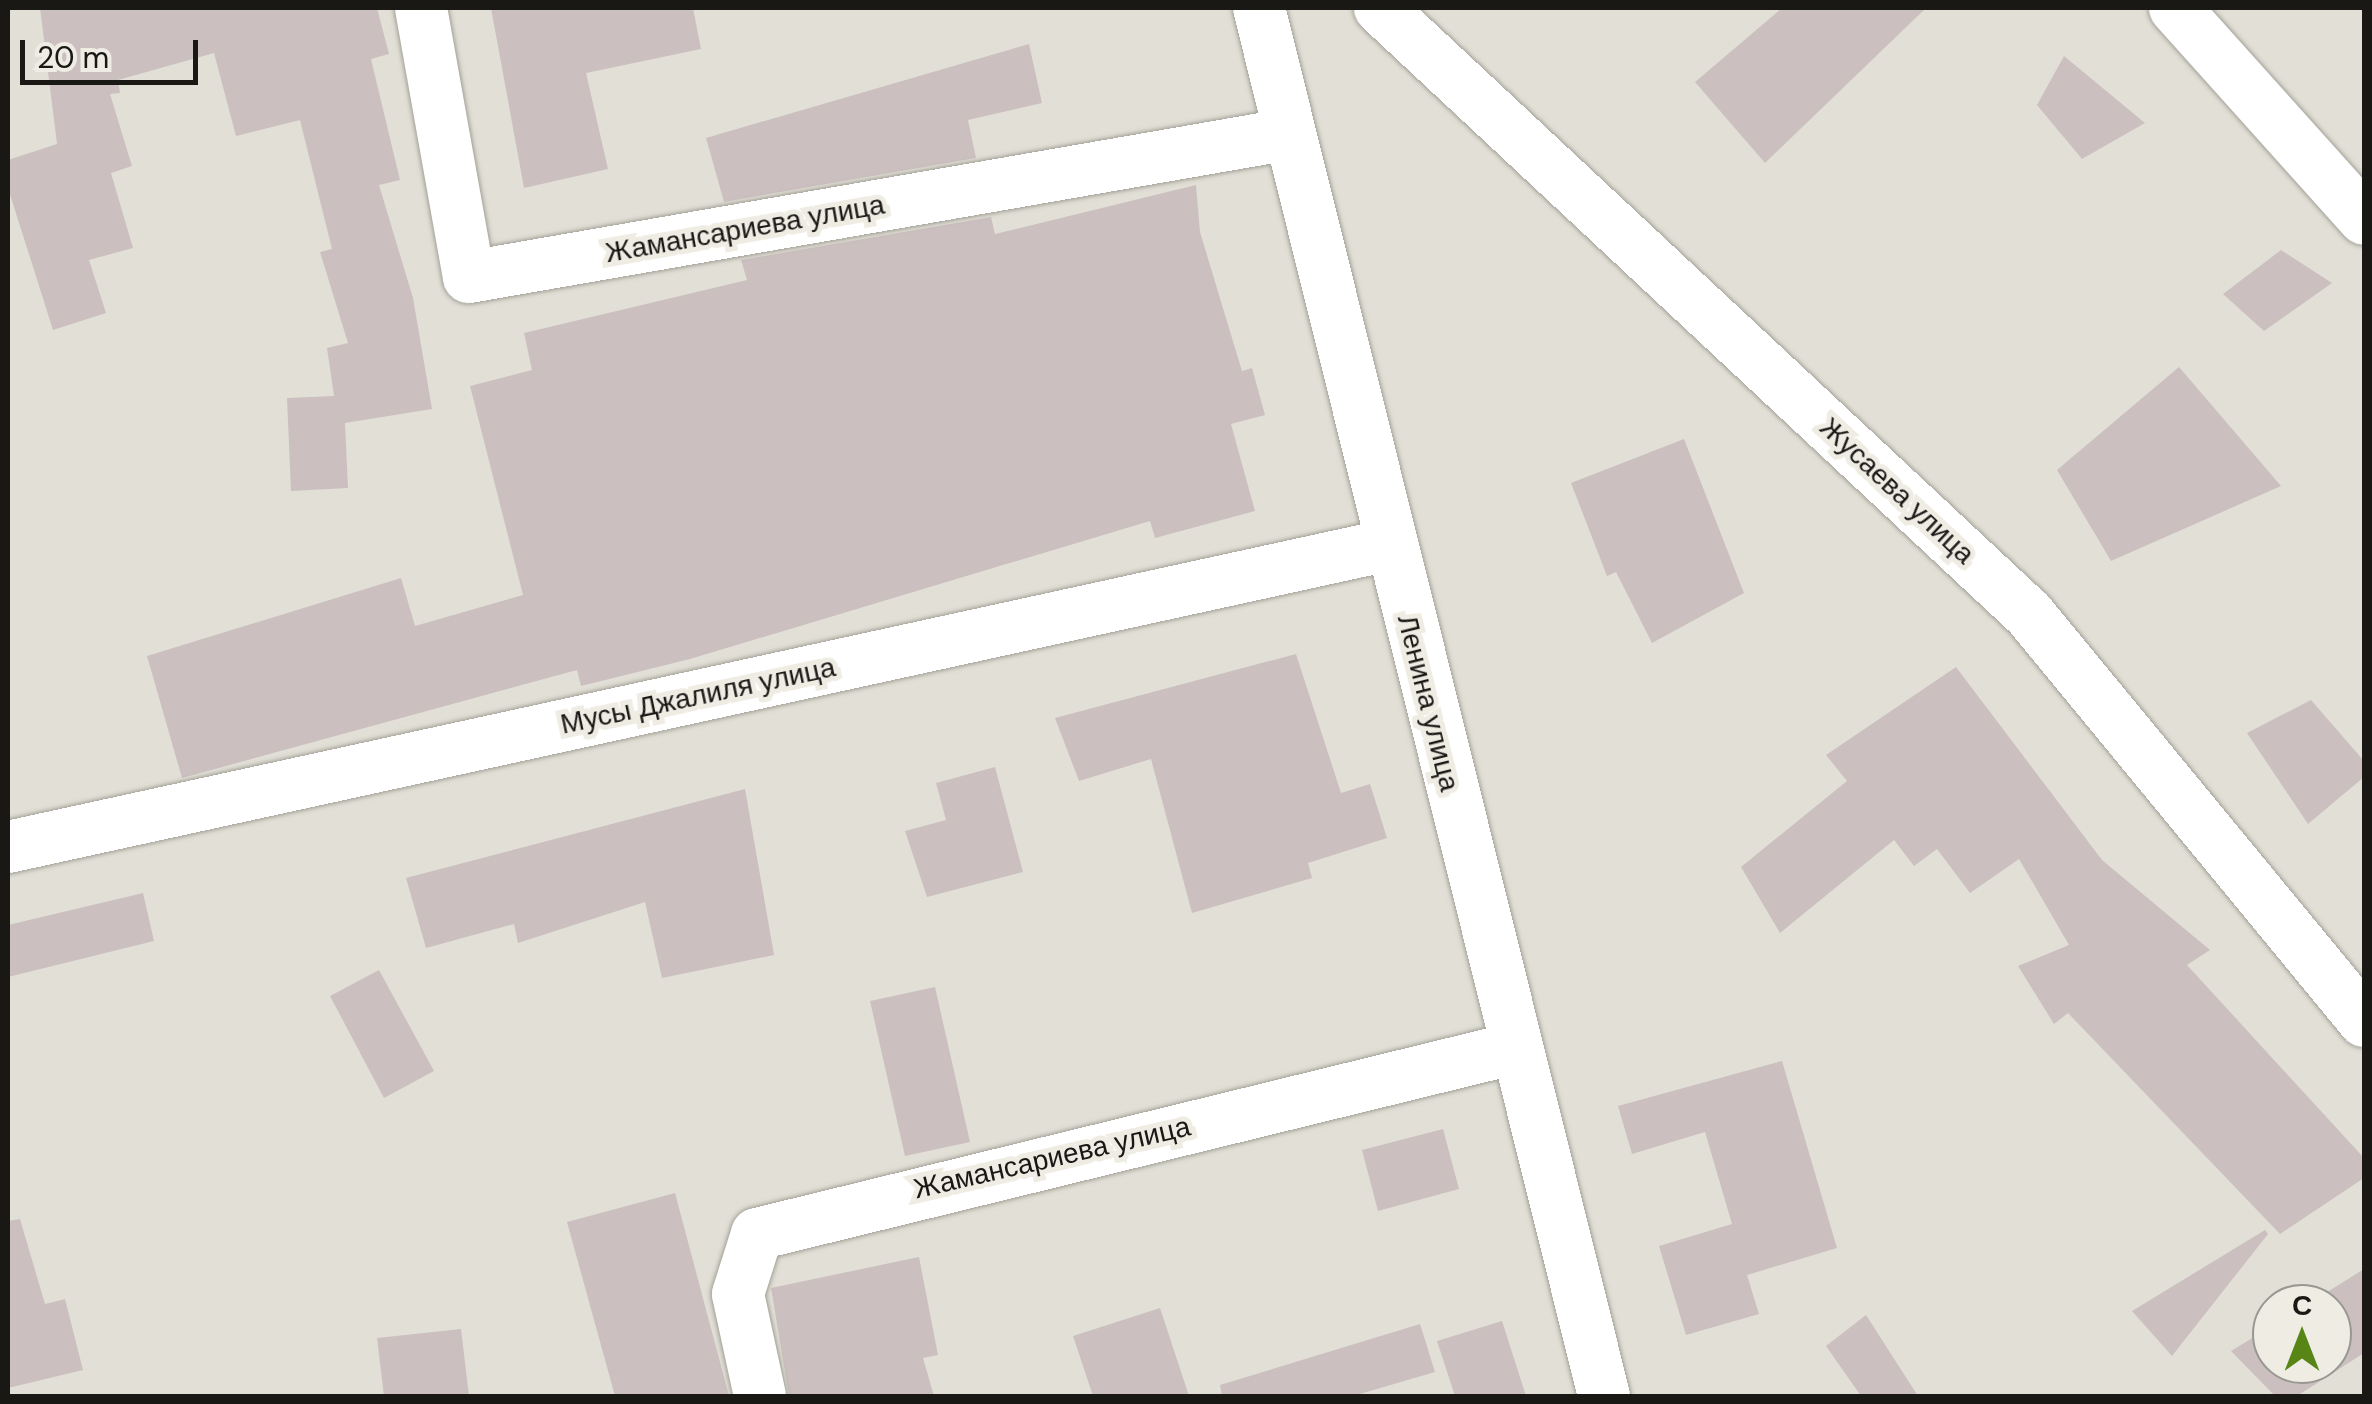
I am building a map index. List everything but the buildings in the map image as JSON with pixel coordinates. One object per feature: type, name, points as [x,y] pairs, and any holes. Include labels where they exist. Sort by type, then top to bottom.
[{"type":"street","name":"Жамансариева улица","points":[[420,8],[469,277],[1290,134]]},
{"type":"street","name":"Ленина улица","points":[[1259,8],[1512,1050],[1604,1396]]},
{"type":"street","name":"Жусаева улица","points":[[1380,8],[2029,614],[2364,1021]]},
{"type":"street","points":[[2175,8],[2364,219]]},
{"type":"street","name":"Мусы Джалиля улица","points":[[8,847],[1389,545]]},
{"type":"street","name":"Жамансариева улица","points":[[760,1396],[738,1294],[757,1234],[1512,1050]]}]
